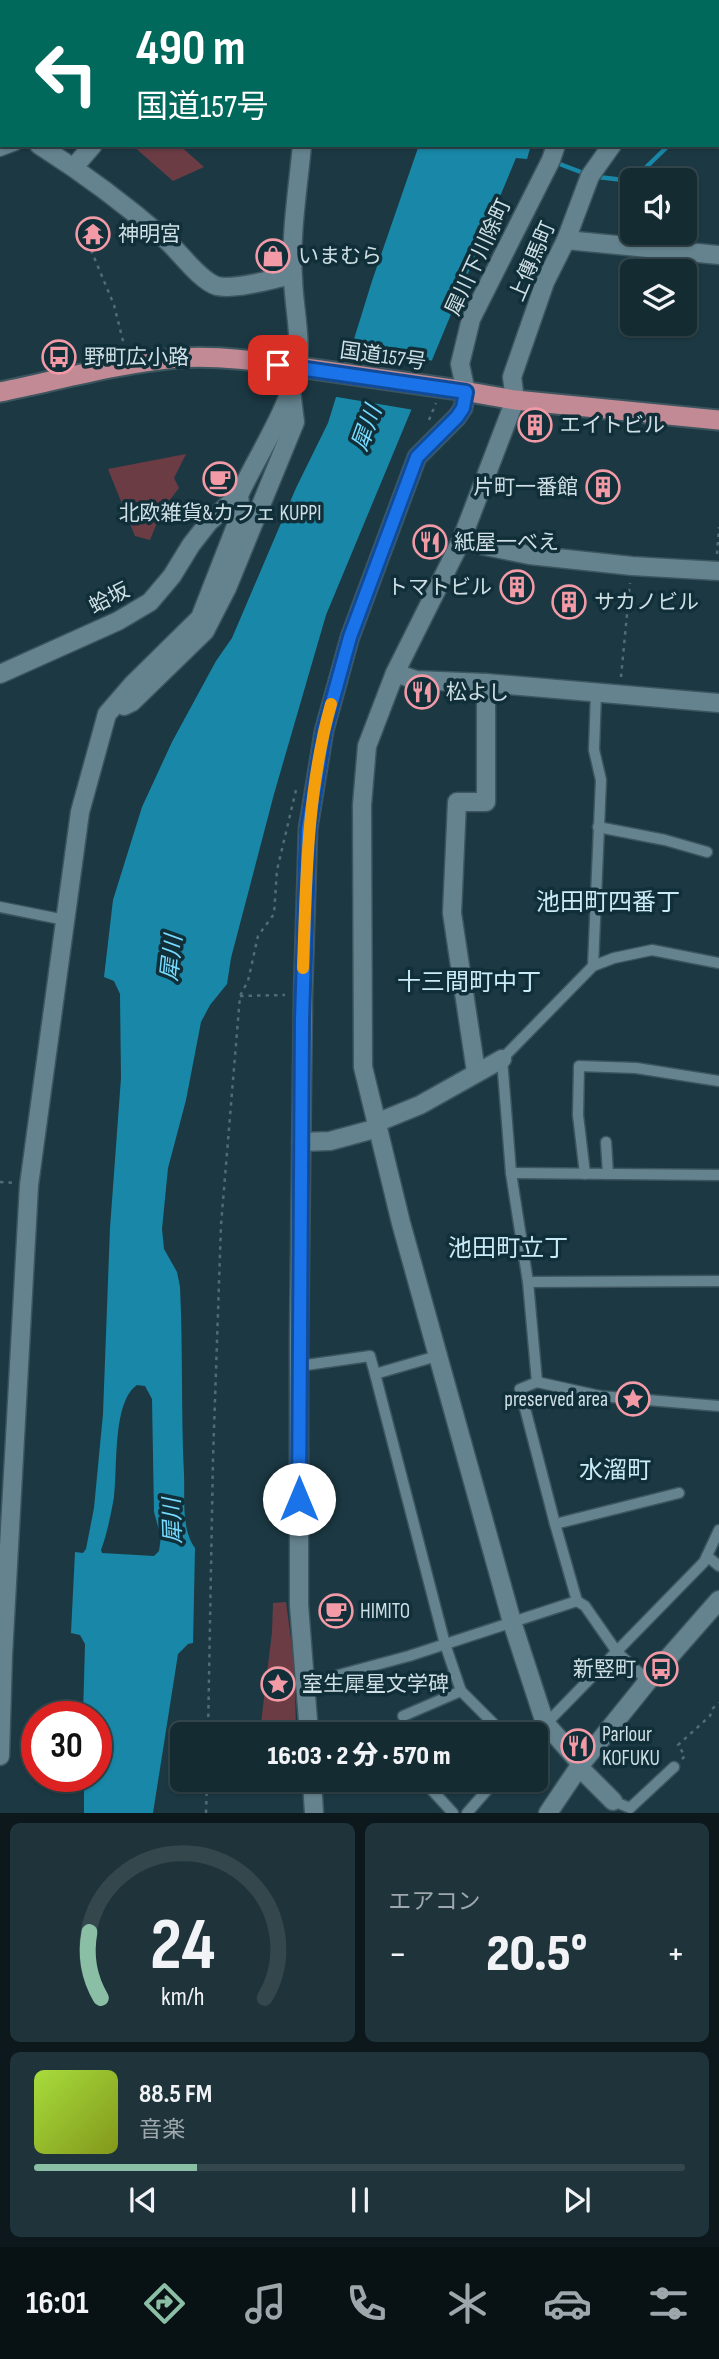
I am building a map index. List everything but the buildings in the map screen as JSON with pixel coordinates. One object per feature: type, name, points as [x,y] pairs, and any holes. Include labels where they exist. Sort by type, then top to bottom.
[{"type":"highway","name":"国道157号","points":[[0,393],[130,365],[179,358],[302,367],[515,400],[719,420]]},
{"type":"street","points":[[41,147],[74,167],[152,228],[207,280],[218,286],[256,284],[287,276],[293,279]]},
{"type":"street","points":[[74,167],[91,147]]},
{"type":"street","points":[[0,1756],[5,1530],[29,1185],[80,812],[107,714],[133,684],[200,618],[241,513],[239,495],[302,367],[293,279],[294,226],[302,147]]},
{"type":"street","name":"犀川下川除町","points":[[459,390],[460,364],[471,319],[555,147]]},
{"type":"street","name":"上傳馬町","points":[[538,1722],[437,1356],[363,1067],[362,805],[366,746],[395,673],[461,541],[515,400],[512,377],[545,282],[566,240],[590,176],[611,147]]},
{"type":"street","points":[[566,240],[719,255]]},
{"type":"street","points":[[107,714],[132,702],[205,631],[227,588],[295,422],[291,390]]},
{"type":"street","points":[[308,1722],[299,1605],[301,1142],[308,829],[324,731],[350,637],[417,457],[463,408],[459,390]]},
{"type":"street","name":"蛤坂","points":[[0,674],[118,621],[150,602],[172,576],[209,522],[239,495]]},
{"type":"street","points":[[461,541],[529,555],[632,566],[717,571]]},
{"type":"street","points":[[395,673],[416,680],[486,683],[719,703]]},
{"type":"street","points":[[476,1072],[452,913],[457,803],[486,802],[486,683]]},
{"type":"street","points":[[301,1142],[330,1141],[377,1126],[502,1059]]},
{"type":"street","points":[[548,1813],[580,1765],[648,1681],[719,1600]]},
{"type":"street","points":[[548,1736],[580,1765],[613,1801]]},
{"type":"street","points":[[313,1792],[314,1813]]},
{"type":"lane","points":[[593,966],[601,780],[594,750],[596,693]]},
{"type":"lane","points":[[598,827],[707,852]]},
{"type":"lane","points":[[0,907],[65,920]]},
{"type":"lane","points":[[537,1382],[528,1282],[511,1173],[502,1059],[593,966],[614,958],[652,950],[719,963]]},
{"type":"lane","points":[[585,1174],[578,1115],[579,1066],[636,1068],[719,1081]]},
{"type":"lane","points":[[606,1142],[608,1174]]},
{"type":"lane","points":[[511,1173],[719,1175]]},
{"type":"lane","points":[[528,1282],[719,1281]]},
{"type":"lane","points":[[299,1366],[370,1356],[446,1644],[461,1691],[492,1722]]},
{"type":"lane","points":[[375,1374],[437,1356]]},
{"type":"lane","points":[[648,1681],[617,1652],[584,1606],[577,1601],[520,1389],[537,1382],[600,1396],[719,1406]]},
{"type":"lane","points":[[555,1524],[679,1493]]},
{"type":"lane","points":[[547,1722],[708,1556],[719,1530]]},
{"type":"lane","points":[[708,1556],[719,1566]]},
{"type":"lane","points":[[305,1684],[446,1644],[577,1601]]},
{"type":"lane","points":[[403,1716],[461,1691]]},
{"type":"lane","points":[[613,1801],[630,1808],[674,1767]]},
{"type":"lane","points":[[434,1792],[453,1813]]},
{"type":"lane","points":[[470,1812],[486,1792]]},
{"type":"path","points":[[91,250],[114,305],[130,365]]},
{"type":"path","points":[[717,571],[719,527]]},
{"type":"path","points":[[619,695],[632,566]]},
{"type":"path","points":[[240,996],[303,995]]},
{"type":"path","points":[[674,1767],[685,1756],[678,1745],[710,1716],[712,1709],[719,1703]]},
{"type":"path","points":[[206,1813],[207,1792]]},
{"type":"shaded area","points":[[134,147],[181,147],[204,167],[173,181]]},
{"type":"shaded area","points":[[186,454],[174,478],[179,488],[162,510],[150,540],[135,536],[108,469]]},
{"type":"shaded area","points":[[286,1602],[294,1662],[296,1722],[261,1722],[273,1603]]},
{"type":"water","name":"犀川","points":[[418,147],[530,147],[527,159],[516,158],[326,615],[274,794],[231,958],[227,984],[210,1005],[201,1022],[186,1100],[168,1168],[162,1229],[164,1249],[177,1272],[180,1287],[185,1513],[188,1532],[195,1548],[193,1643],[188,1644],[178,1654],[153,1813],[84,1813],[84,1792],[112,1792],[112,1701],[83,1701],[85,1644],[80,1635],[71,1633],[75,1552],[83,1553],[86,1549],[94,1508],[103,1414],[110,1228],[121,1078],[120,994],[114,981],[104,977],[113,900],[142,807],[172,742],[216,661],[232,638],[296,488],[328,423],[372,281]],"holes":[[[137,1385],[145,1386],[152,1399],[154,1512],[161,1537],[159,1551],[154,1556],[102,1553],[114,1497],[123,1406]]]},
{"type":"pier","points":[[347,347],[434,361],[414,410],[331,396]]},
{"type":"waterway","points":[[645,168],[667,147]]},
{"type":"waterway","points":[[557,163],[586,174]]},
{"type":"waterway","points":[[598,177],[620,180]]},
{"type":"slow traffic","points":[[303,968],[308,829],[331,704]]},
{"type":"place","name":"神明宮","points":[[93,234]]},
{"type":"place","name":"いまむら","points":[[273,256]]},
{"type":"place","name":"野町広小路","points":[[59,357]]},
{"type":"place","name":"エイトビル","points":[[535,425]]},
{"type":"place","name":"北欧雑貨&カフェ KUPPI","points":[[220,479]]},
{"type":"place","name":"片町一番館","points":[[603,487]]},
{"type":"place","name":"紙屋一べえ","points":[[430,542]]},
{"type":"place","name":"トマトビル","points":[[517,587]]},
{"type":"place","name":"サカノビル","points":[[569,602]]},
{"type":"place","name":"松よし","points":[[422,692]]},
{"type":"place","name":"preserved area","points":[[633,1399]]},
{"type":"place","name":"HIMITO","points":[[336,1611]]},
{"type":"place","name":"新竪町","points":[[661,1669]]},
{"type":"place","name":"室生犀星文学碑","points":[[278,1684]]},
{"type":"place","name":"Parlour KOFUKU","points":[[578,1746]]},
{"type":"district","name":"池田町四番丁","points":[[608,902]]},
{"type":"district","name":"十三間町中丁","points":[[469,982]]},
{"type":"district","name":"池田町立丁","points":[[508,1248]]},
{"type":"district","name":"水溜町","points":[[615,1470]]},
{"type":"route","points":[[278,365],[466,392],[463,408],[457,417],[417,457],[350,637],[324,731],[308,829],[302,1019],[299,1499]]}]
